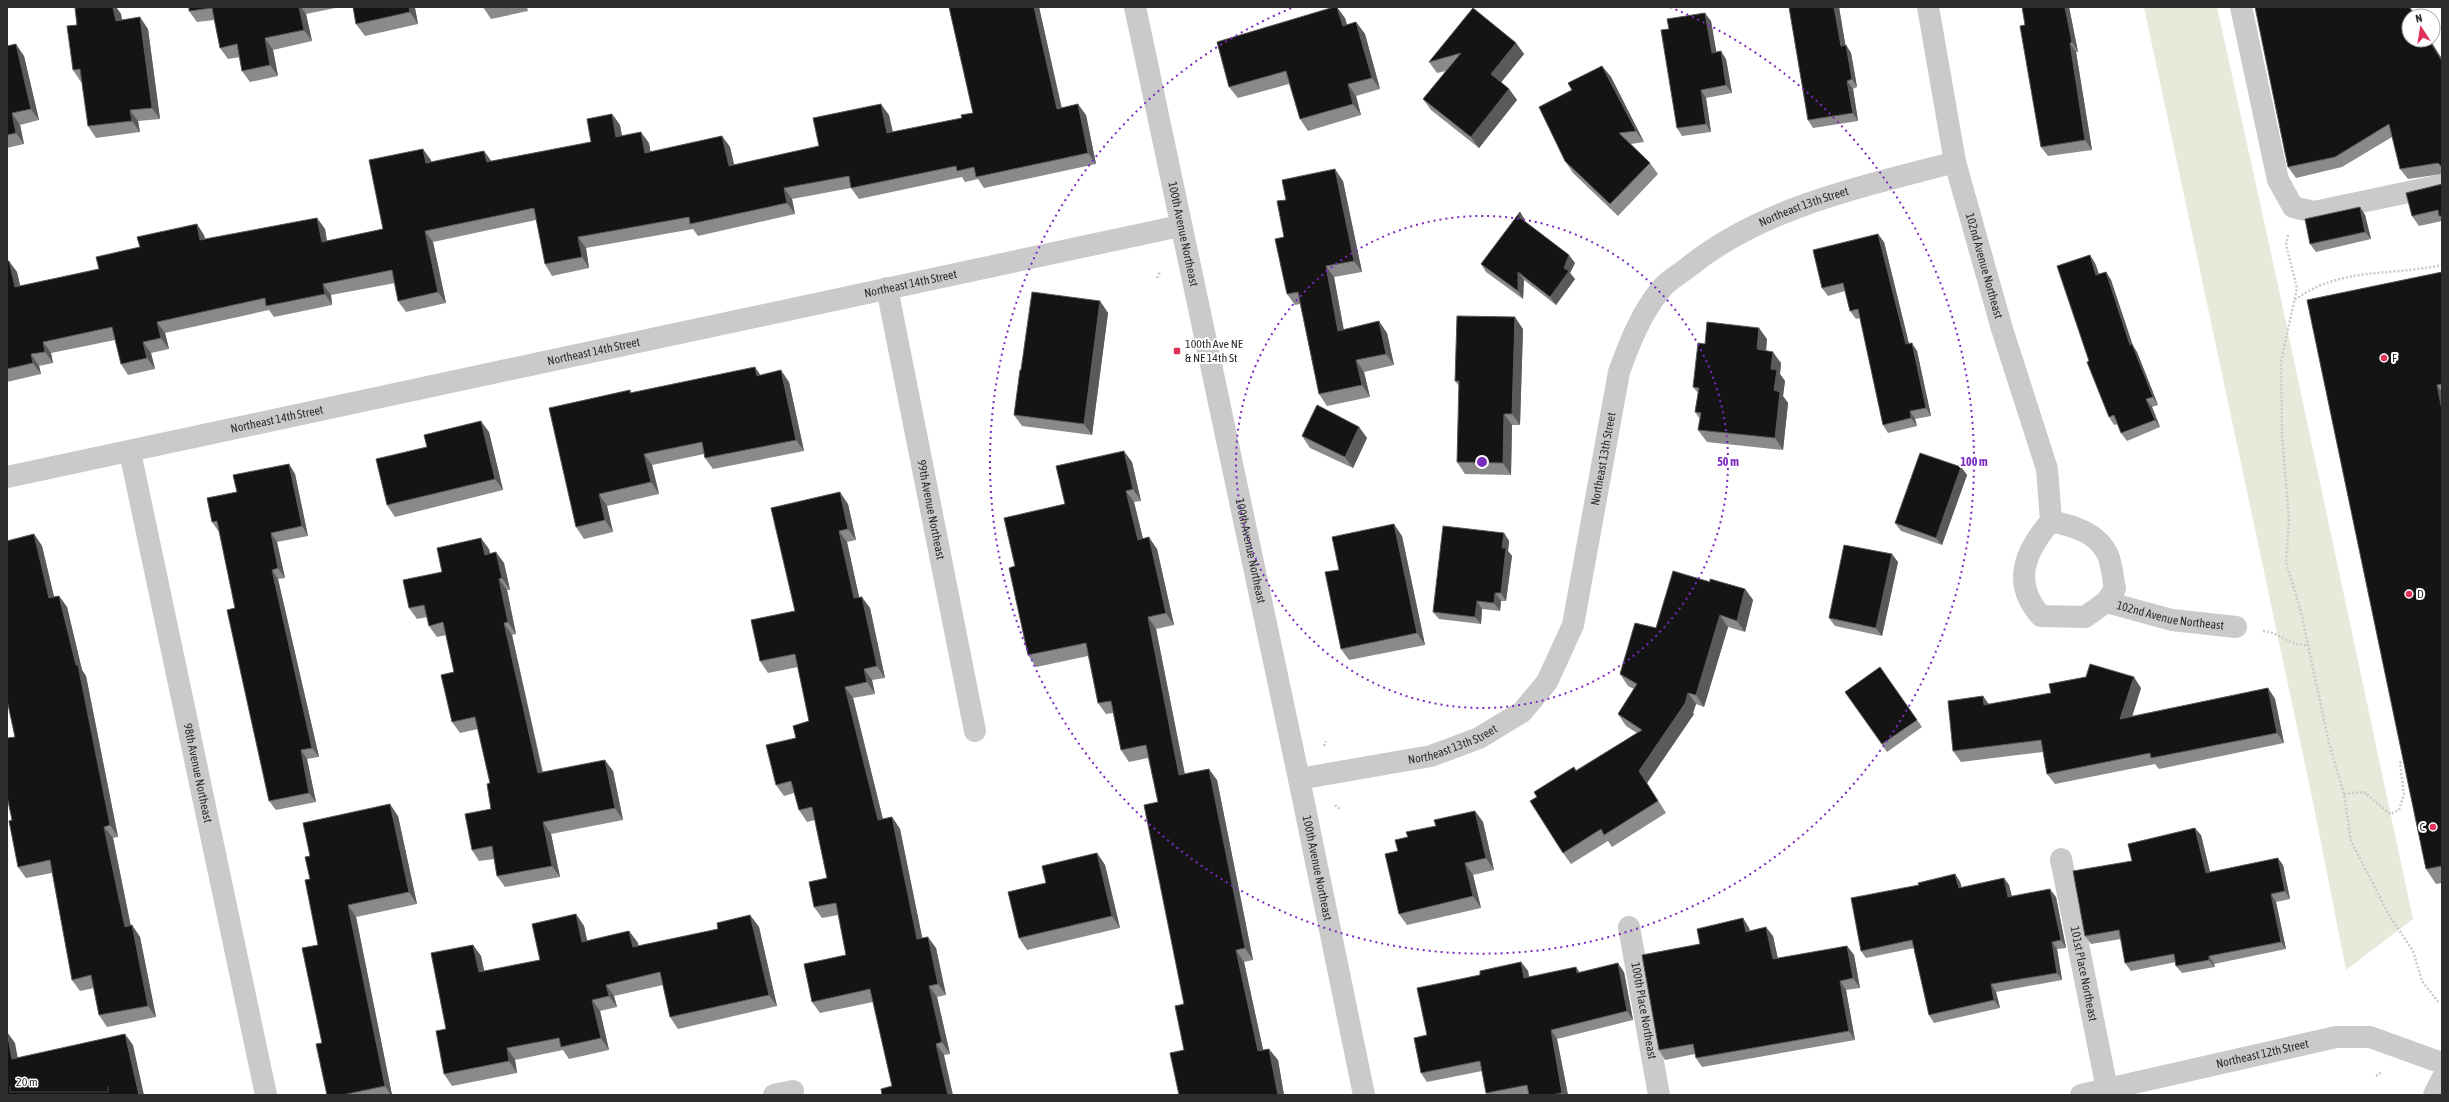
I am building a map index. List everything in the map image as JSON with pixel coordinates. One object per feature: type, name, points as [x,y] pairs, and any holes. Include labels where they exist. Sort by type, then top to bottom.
[{"type":"street","name":"100th Avenue Northeast","points":[[1135,7],[1180,226],[1299,779],[1364,1095]]},
{"type":"street","name":"102nd Avenue Northeast","points":[[1928,7],[1955,162],[2002,330],[2047,469],[2051,521],[2035,540],[2028,559],[2023,581],[2030,603],[2041,616],[2085,617],[2106,602],[2115,589],[2108,556],[2095,538],[2075,527],[2051,521]]},
{"type":"street","points":[[2241,7],[2278,180],[2293,207],[2314,212],[2442,185]]},
{"type":"street","name":"Northeast 13th Street","points":[[1299,779],[1431,756],[1479,738],[1522,712],[1547,682],[1573,625],[1619,372],[1633,334],[1662,288],[1704,254],[1757,224],[1840,193],[1955,162]]},
{"type":"street","name":"Northeast 14th Street","points":[[7,477],[130,452],[1180,226]]},
{"type":"street","name":"99th Avenue Northeast","points":[[887,288],[975,731]]},
{"type":"street","name":"98th Avenue Northeast","points":[[130,452],[266,1095]]},
{"type":"street","name":"102nd Avenue Northeast","points":[[2106,602],[2172,620],[2236,627]]},
{"type":"street","name":"101st Place Northeast","points":[[2061,859],[2108,1089]]},
{"type":"street","name":"100th Place Northeast","points":[[1629,927],[1659,1095]]},
{"type":"street","name":"Northeast 12th Street","points":[[2081,1095],[2336,1037],[2370,1037],[2442,1063]]},
{"type":"street","points":[[2434,1095],[2442,1079]]},
{"type":"path","points":[[2293,207],[2286,245],[2297,288],[2281,361],[2282,434],[2289,521],[2286,562],[2309,645],[2329,743],[2344,794],[2351,841],[2389,915],[2413,951],[2422,981],[2439,1003]]},
{"type":"path","points":[[2294,300],[2311,287],[2341,277],[2414,271],[2442,265]]},
{"type":"path","points":[[1157,278],[1160,272]]},
{"type":"path","points":[[2236,627],[2272,632],[2296,645],[2309,645]]},
{"type":"path","points":[[2344,794],[2364,792],[2390,814],[2399,810],[2404,794],[2400,762],[2411,755]]},
{"type":"path","points":[[1334,805],[1340,809]]},
{"type":"path","points":[[2376,1076],[2383,1072]]},
{"type":"green space","points":[[2144,7],[2217,7],[2413,919],[2346,970],[2313,802]]},
{"type":"building","points":[[113,7],[116,21],[140,17],[152,108],[130,110],[132,121],[88,126],[80,69],[73,70],[67,26],[77,25],[75,8]]},
{"type":"building","points":[[189,7],[299,7],[304,30],[265,38],[270,65],[242,71],[237,44],[220,48],[212,8],[189,11]]},
{"type":"building","points":[[353,7],[409,7],[410,12],[356,24]]},
{"type":"building","points":[[949,7],[1034,7],[1057,109],[1078,104],[1088,153],[976,177],[974,167],[957,171],[956,166],[851,188],[849,176],[784,188],[787,203],[690,224],[689,217],[578,237],[582,257],[545,264],[534,208],[425,231],[438,292],[398,301],[392,270],[323,284],[325,294],[266,306],[265,298],[157,322],[161,338],[143,342],[147,358],[121,364],[112,327],[43,342],[45,352],[31,354],[33,363],[7,369],[7,261],[9,261],[15,287],[99,269],[96,257],[140,247],[137,237],[197,224],[200,240],[317,218],[322,242],[383,229],[369,160],[423,149],[426,163],[484,151],[487,162],[591,142],[587,119],[612,114],[616,137],[641,132],[645,153],[722,136],[729,166],[819,146],[813,118],[881,104],[887,133],[962,118],[961,115],[973,113]]},
{"type":"building","points":[[1337,7],[1343,26],[1356,22],[1372,78],[1348,84],[1353,104],[1300,119],[1286,71],[1229,87],[1217,42]]},
{"type":"building","points":[[1789,7],[1834,7],[1841,46],[1846,45],[1852,79],[1847,81],[1853,113],[1808,120]]},
{"type":"building","points":[[2022,7],[2065,7],[2072,42],[2070,43],[2085,140],[2041,147],[2020,26],[2025,25]]},
{"type":"building","points":[[2255,7],[2409,7],[2410,8],[2401,8],[2401,48],[2434,48],[2442,61],[2442,167],[2438,163],[2400,169],[2389,124],[2335,157],[2288,167]]},
{"type":"building","points":[[1473,8],[1516,43],[1491,74],[1509,89],[1471,137],[1423,99],[1461,53],[1429,62]]},
{"type":"building","points":[[1705,13],[1712,53],[1721,51],[1726,85],[1701,90],[1706,124],[1677,128],[1661,30],[1669,29],[1667,19]]},
{"type":"building","points":[[16,44],[31,109],[12,113],[16,133],[7,135],[7,46]]},
{"type":"building","points":[[1602,66],[1636,131],[1619,133],[1650,163],[1610,204],[1565,161],[1539,107],[1572,90],[1568,83]]},
{"type":"building","points":[[1335,169],[1354,261],[1326,266],[1338,331],[1379,321],[1386,354],[1356,360],[1362,385],[1319,394],[1298,292],[1287,294],[1275,239],[1284,237],[1277,201],[1286,200],[1282,180]]},
{"type":"building","points":[[2442,184],[2442,216],[2439,216],[2438,210],[2412,216],[2406,193]]},
{"type":"building","points":[[2360,207],[2365,232],[2310,244],[2305,219]]},
{"type":"building","points":[[1520,212],[1519,217],[1569,255],[1564,268],[1569,271],[1550,297],[1518,272],[1518,291],[1481,264]]},
{"type":"building","points":[[1878,234],[1906,344],[1912,343],[1926,408],[1910,411],[1911,418],[1883,425],[1858,309],[1850,311],[1843,283],[1822,288],[1813,250]]},
{"type":"building","points":[[2090,255],[2096,275],[2106,272],[2130,345],[2132,344],[2153,397],[2146,399],[2155,420],[2121,433],[2114,415],[2109,417],[2087,362],[2089,361],[2057,266]]},
{"type":"building","points":[[2442,272],[2442,384],[2437,385],[2442,410],[2442,866],[2426,869],[2307,300]]},
{"type":"building","points":[[1032,292],[1100,301],[1084,424],[1014,415]]},
{"type":"building","points":[[1457,316],[1515,317],[1512,414],[1504,414],[1503,463],[1457,462],[1459,381],[1455,381]]},
{"type":"building","points":[[1707,322],[1759,328],[1757,349],[1773,352],[1771,369],[1777,370],[1774,390],[1780,392],[1775,438],[1698,430],[1701,413],[1695,412],[1699,388],[1693,387],[1698,343],[1705,344]]},
{"type":"building","points":[[755,367],[757,376],[781,370],[796,440],[705,458],[702,442],[644,454],[651,482],[599,494],[605,520],[576,527],[549,408],[630,390],[630,393]]},
{"type":"building","points":[[1317,405],[1359,427],[1345,457],[1302,436]]},
{"type":"building","points":[[481,421],[495,479],[387,505],[376,459],[427,447],[424,435]]},
{"type":"building","points":[[1124,451],[1133,489],[1126,491],[1138,540],[1149,537],[1166,613],[1148,617],[1179,775],[1209,769],[1245,948],[1236,950],[1258,1051],[1269,1049],[1278,1095],[1179,1095],[1170,1053],[1184,1050],[1175,1006],[1184,1004],[1144,805],[1158,802],[1146,745],[1121,750],[1111,701],[1098,703],[1086,643],[1028,655],[1009,568],[1015,566],[1004,518],[1065,504],[1056,466]]},
{"type":"building","points":[[1920,453],[1961,467],[1936,538],[1895,523]]},
{"type":"building","points":[[289,464],[302,526],[271,533],[278,568],[272,570],[312,748],[301,750],[309,793],[269,801],[227,610],[235,608],[217,521],[212,522],[207,498],[237,492],[233,475]]},
{"type":"building","points":[[840,492],[848,529],[839,531],[854,598],[862,597],[877,666],[864,669],[867,682],[845,687],[878,820],[892,817],[917,939],[928,937],[938,984],[929,986],[942,1042],[936,1044],[948,1095],[882,1095],[881,1089],[892,1086],[870,989],[812,1002],[804,964],[846,955],[836,903],[814,907],[809,882],[827,878],[812,807],[799,810],[791,781],[776,785],[766,745],[796,738],[793,726],[809,721],[795,654],[760,661],[751,620],[795,611],[771,508]]},
{"type":"building","points":[[1394,524],[1417,633],[1341,649],[1325,572],[1339,570],[1332,537]]},
{"type":"building","points":[[1443,526],[1504,533],[1502,548],[1506,548],[1501,593],[1495,593],[1494,603],[1477,601],[1475,617],[1433,612]]},
{"type":"building","points":[[34,534],[49,598],[59,596],[76,665],[78,665],[110,825],[104,827],[125,927],[132,925],[148,1006],[99,1015],[91,975],[72,980],[50,860],[18,867],[9,821],[12,820],[7,796],[7,738],[15,737],[7,700],[7,541]]},
{"type":"building","points":[[481,538],[485,555],[496,552],[502,578],[499,579],[508,622],[504,623],[538,773],[605,760],[615,808],[543,822],[552,866],[497,876],[492,846],[472,850],[465,814],[491,809],[487,784],[490,783],[475,717],[452,722],[441,675],[454,672],[443,622],[429,626],[424,605],[409,608],[403,580],[442,572],[437,548]]},
{"type":"building","points":[[1844,545],[1892,554],[1876,628],[1829,618]]},
{"type":"building","points":[[1673,571],[1710,582],[1710,579],[1745,589],[1737,621],[1720,615],[1696,695],[1688,693],[1685,703],[1639,771],[1658,801],[1604,835],[1601,829],[1563,853],[1530,801],[1537,797],[1534,792],[1574,767],[1576,771],[1642,730],[1618,714],[1637,684],[1620,674],[1635,623],[1656,628]]},
{"type":"building","points":[[2090,664],[2134,677],[2120,719],[2268,688],[2277,733],[2151,758],[2150,753],[2047,774],[2041,740],[1953,751],[1948,701],[1983,696],[1984,705],[2051,693],[2049,684],[2086,677]]},
{"type":"building","points":[[1880,667],[1917,720],[1882,744],[1845,692]]},
{"type":"building","points":[[390,804],[409,892],[348,905],[385,1086],[342,1095],[327,1095],[316,1044],[322,1043],[302,948],[318,945],[305,880],[310,879],[305,857],[310,856],[303,823]]},
{"type":"building","points":[[1475,811],[1486,858],[1465,863],[1473,896],[1399,914],[1385,854],[1398,851],[1395,840],[1408,837],[1406,832],[1436,826],[1434,820]]},
{"type":"building","points":[[2195,828],[2206,873],[2278,858],[2285,891],[2271,894],[2281,942],[2209,956],[2209,960],[2176,966],[2174,954],[2125,963],[2119,930],[2085,936],[2073,871],[2132,861],[2128,844]]},
{"type":"building","points":[[1097,853],[1112,916],[1019,938],[1008,892],[1046,883],[1042,866]]},
{"type":"building","points":[[1955,874],[1959,888],[2004,878],[2008,897],[2050,889],[2061,940],[2052,942],[2057,973],[1991,984],[1994,1000],[1929,1015],[1912,940],[1861,951],[1851,898],[1919,885],[1918,883]]},
{"type":"building","points":[[576,914],[582,942],[629,931],[633,947],[718,929],[717,923],[750,915],[769,995],[670,1017],[660,972],[606,985],[609,996],[592,1000],[601,1038],[561,1047],[559,1038],[507,1048],[509,1061],[444,1074],[436,1031],[446,1029],[431,953],[473,945],[479,972],[540,960],[532,924]]},
{"type":"building","points":[[1743,918],[1746,932],[1766,927],[1773,959],[1847,946],[1853,978],[1840,981],[1849,1031],[1696,1058],[1693,1044],[1659,1050],[1642,955],[1700,944],[1697,929]]},
{"type":"building","points":[[1521,962],[1524,978],[1576,967],[1577,973],[1618,963],[1627,1011],[1551,1030],[1562,1093],[1551,1095],[1529,1095],[1527,1085],[1486,1093],[1480,1061],[1421,1073],[1414,1038],[1427,1035],[1417,988],[1480,975],[1480,971]]},
{"type":"building","points":[[7,1032],[12,1059],[125,1034],[139,1095],[7,1095]]},
{"type":"place","name":"100th Ave NE & NE 14th St","points":[[1177,351]]},
{"type":"place","name":"F","points":[[2384,358]]},
{"type":"place","name":"D","points":[[2409,594]]},
{"type":"place","name":"C","points":[[2433,827]]}]
